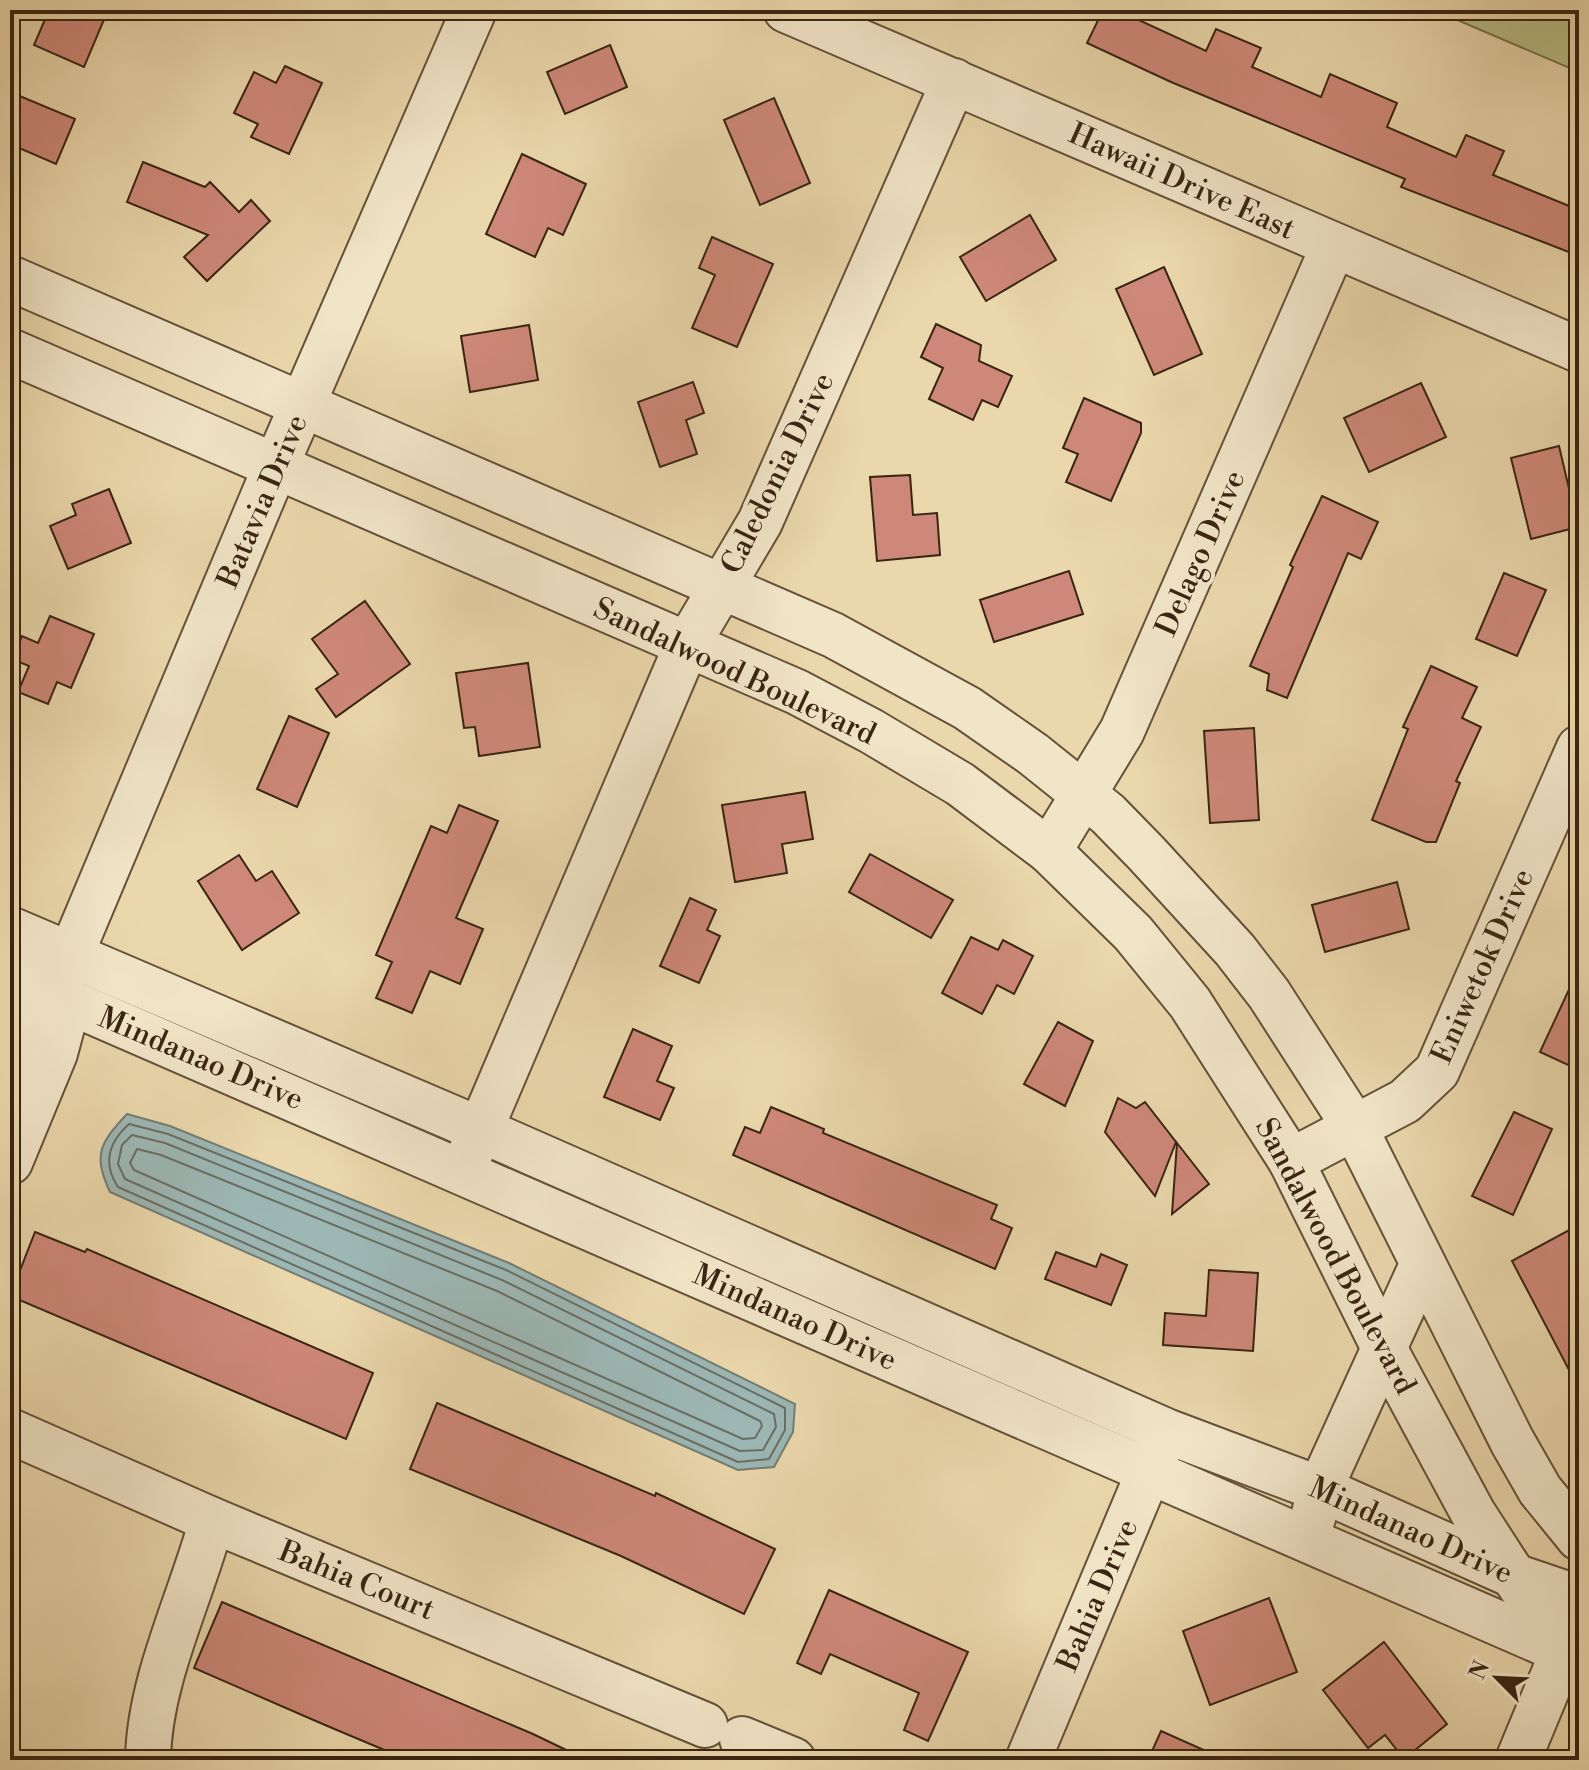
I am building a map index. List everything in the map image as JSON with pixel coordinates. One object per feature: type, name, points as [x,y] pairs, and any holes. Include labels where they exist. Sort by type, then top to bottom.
[{"type":"street","name":"Batavia Drive","points":[[10,1075],[25,1039],[54,995],[275,468],[474,10]]},
{"type":"street","name":"Hawaii Drive East","points":[[786,10],[1579,350]]},
{"type":"street","name":"Caledonia Drive","points":[[463,1171],[686,647],[760,522],[954,81]]},
{"type":"street","name":"Delago Drive","points":[[1049,851],[1122,731],[1333,247]]},
{"type":"street","points":[[10,278],[723,585],[910,674],[967,708],[1085,795],[1147,854],[1235,950],[1269,994],[1354,1126],[1512,1441],[1540,1490],[1579,1538]]},
{"type":"street","name":"Sandalwood Boulevard","points":[[10,351],[686,647],[797,692],[871,731],[960,784],[1049,851],[1133,933],[1190,1003],[1291,1161],[1385,1350],[1473,1513],[1571,1655]]},
{"type":"street","name":"Eniwetok Drive","points":[[1291,1161],[1405,1101],[1437,1071],[1579,748]]},
{"type":"street","name":"Mindanao Drive","points":[[10,929],[481,1130],[1166,1431],[1320,1489],[1517,1577],[1579,1598]]},
{"type":"street","name":"Mindanao Drive","points":[[10,976],[1571,1655]]},
{"type":"street","points":[[10,1162],[55,1053],[62,1027],[54,995]]},
{"type":"street","points":[[1308,1539],[1320,1489],[1422,1265]]},
{"type":"street","name":"Bahia Court","points":[[10,1431],[212,1520],[793,1760]]},
{"type":"street","name":"Bahia Drive","points":[[1028,1760],[1166,1431]]},
{"type":"street","points":[[148,1760],[149,1724],[156,1691],[212,1520]]},
{"type":"street","points":[[1518,1760],[1571,1655],[1579,1612]]},
{"type":"green space","points":[[1434,10],[1579,10],[1579,72]]},
{"type":"water","points":[[127,1114],[170,1126],[509,1263],[795,1404],[793,1432],[774,1467],[738,1470],[110,1192],[102,1168],[102,1150],[110,1134]]},
{"type":"building","points":[[49,10],[108,10],[84,67],[34,45]]},
{"type":"building","points":[[1103,10],[1117,10],[1206,51],[1216,29],[1261,48],[1252,67],[1321,97],[1330,74],[1397,103],[1387,127],[1456,157],[1466,135],[1504,151],[1493,175],[1579,210],[1579,256],[1401,187],[1405,179],[1171,82],[1087,43]]},
{"type":"building","points":[[610,45],[627,87],[565,114],[547,72]]},
{"type":"building","points":[[285,66],[322,83],[289,154],[251,137],[258,124],[234,113],[254,72],[276,83]]},
{"type":"building","points":[[10,92],[75,119],[56,164],[10,144]]},
{"type":"building","points":[[774,98],[810,183],[760,205],[724,120]]},
{"type":"building","points":[[522,154],[586,184],[563,235],[548,228],[535,257],[486,234]]},
{"type":"building","points":[[143,162],[205,187],[210,182],[239,212],[251,200],[270,221],[207,281],[184,257],[208,235],[127,202]]},
{"type":"building","points":[[1030,215],[1056,260],[986,301],[960,257]]},
{"type":"building","points":[[712,237],[773,264],[737,347],[692,328],[715,275],[699,268]]},
{"type":"building","points":[[1164,267],[1202,354],[1154,375],[1116,289]]},
{"type":"building","points":[[936,324],[981,345],[979,361],[1012,376],[998,407],[982,400],[973,420],[929,399],[943,368],[921,357]]},
{"type":"building","points":[[529,325],[538,380],[470,392],[461,336]]},
{"type":"building","points":[[693,382],[704,413],[686,420],[697,454],[660,467],[638,402]]},
{"type":"building","points":[[1421,383],[1446,437],[1369,472],[1344,418]]},
{"type":"building","points":[[1084,398],[1141,423],[1141,433],[1111,501],[1066,482],[1078,454],[1063,448]]},
{"type":"building","points":[[1559,446],[1578,527],[1531,539],[1511,458]]},
{"type":"building","points":[[910,475],[913,515],[937,513],[940,555],[877,561],[870,477]]},
{"type":"building","points":[[109,489],[131,543],[68,569],[50,526],[76,515],[72,504]]},
{"type":"building","points":[[1322,496],[1378,522],[1361,559],[1348,553],[1287,698],[1267,690],[1269,674],[1250,666],[1293,567],[1290,565]]},
{"type":"building","points":[[1069,571],[1083,614],[994,642],[980,600]]},
{"type":"building","points":[[1504,573],[1546,590],[1517,656],[1476,639]]},
{"type":"building","points":[[365,601],[410,664],[336,717],[316,689],[338,674],[312,639]]},
{"type":"building","points":[[50,616],[94,634],[71,688],[57,682],[48,704],[18,692],[29,666],[12,659],[22,636],[38,643]]},
{"type":"building","points":[[528,663],[540,747],[479,756],[475,727],[464,728],[456,673]]},
{"type":"building","points":[[1431,666],[1477,687],[1462,718],[1481,727],[1456,781],[1460,783],[1436,842],[1426,842],[1372,820],[1408,729],[1403,727]]},
{"type":"building","points":[[289,716],[329,733],[297,807],[257,789]]},
{"type":"building","points":[[1254,728],[1259,820],[1210,823],[1204,731]]},
{"type":"building","points":[[805,792],[813,839],[782,844],[787,873],[735,882],[722,805]]},
{"type":"building","points":[[459,805],[498,821],[456,918],[483,929],[460,984],[430,971],[412,1013],[376,998],[392,962],[376,955],[431,826],[447,833]]},
{"type":"building","points":[[870,854],[953,900],[931,938],[849,892]]},
{"type":"building","points":[[239,855],[256,881],[272,871],[299,913],[242,950],[198,881]]},
{"type":"building","points":[[1397,882],[1409,929],[1325,952],[1312,905]]},
{"type":"building","points":[[690,898],[716,910],[707,930],[720,936],[699,983],[660,966]]},
{"type":"building","points":[[971,937],[998,950],[1003,940],[1033,956],[1014,994],[997,985],[982,1014],[942,993]]},
{"type":"building","points":[[1579,968],[1579,1070],[1540,1052]]},
{"type":"building","points":[[1058,1022],[1093,1041],[1065,1106],[1024,1084]]},
{"type":"building","points":[[633,1029],[672,1046],[657,1081],[674,1088],[660,1120],[604,1097]]},
{"type":"building","points":[[1118,1098],[1136,1108],[1145,1102],[1176,1142],[1155,1196],[1105,1132]]},
{"type":"building","points":[[771,1107],[824,1129],[823,1133],[997,1205],[991,1219],[1012,1228],[995,1269],[733,1155],[745,1127],[760,1133]]},
{"type":"building","points":[[1514,1112],[1552,1129],[1513,1215],[1472,1196]]},
{"type":"building","points":[[1177,1143],[1209,1184],[1172,1214]]},
{"type":"building","points":[[1571,1229],[1579,1244],[1579,1389],[1512,1261]]},
{"type":"building","points":[[35,1232],[85,1252],[87,1249],[373,1373],[346,1439],[10,1296]]},
{"type":"building","points":[[1056,1252],[1096,1267],[1101,1254],[1127,1265],[1111,1305],[1045,1279]]},
{"type":"building","points":[[1209,1270],[1258,1273],[1253,1351],[1163,1345],[1165,1313],[1206,1316]]},
{"type":"building","points":[[437,1403],[655,1496],[656,1493],[775,1549],[744,1614],[621,1556],[410,1469]]},
{"type":"building","points":[[829,1590],[968,1652],[928,1741],[904,1730],[919,1693],[830,1654],[821,1674],[797,1663]]},
{"type":"building","points":[[1269,1598],[1297,1672],[1210,1705],[1183,1631]]},
{"type":"building","points":[[222,1602],[533,1734],[587,1760],[408,1760],[325,1725],[194,1668]]},
{"type":"building","points":[[1384,1642],[1447,1724],[1404,1759],[1385,1735],[1368,1748],[1323,1690]]},
{"type":"building","points":[[1161,1731],[1226,1760],[1148,1760]]}]
